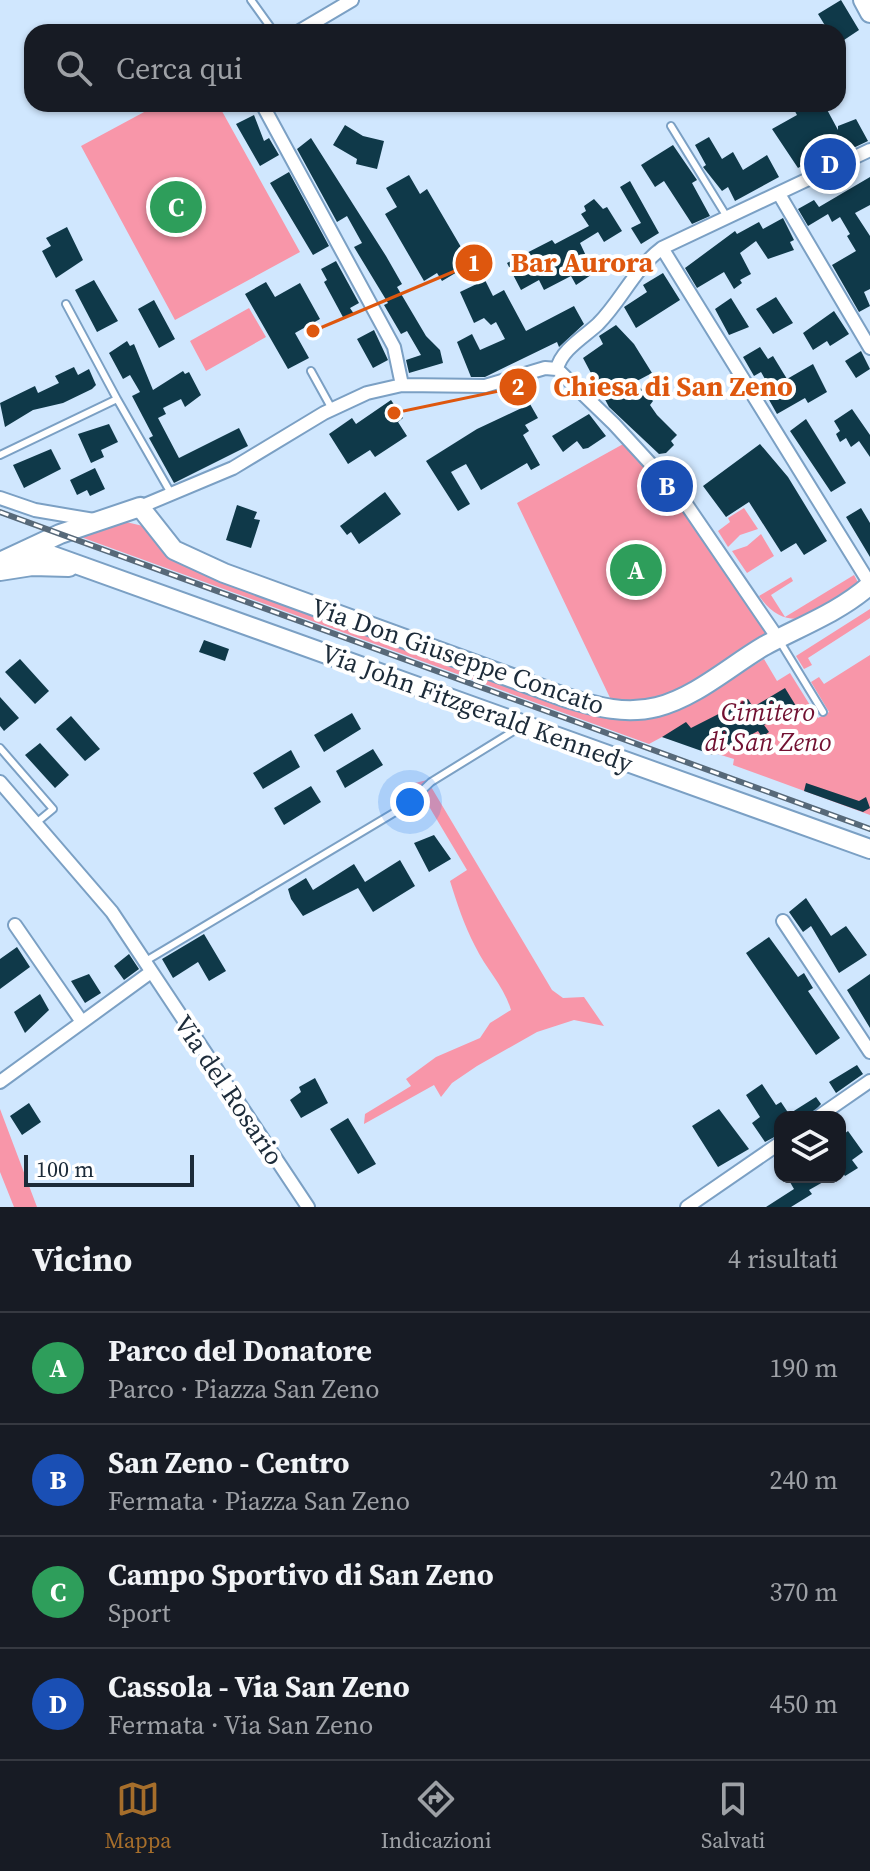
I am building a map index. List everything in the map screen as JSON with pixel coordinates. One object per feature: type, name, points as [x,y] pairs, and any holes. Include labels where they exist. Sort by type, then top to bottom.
[{"type":"main road","points":[[863,0],[870,13]]},
{"type":"main road","points":[[0,562],[30,555],[94,520],[140,507]]},
{"type":"main road","name":"Via Don Giuseppe Concato","points":[[140,507],[164,542],[179,554],[567,698],[611,710],[635,711],[667,704],[827,616],[870,584]]},
{"type":"main road","name":"Via John Fitzgerald Kennedy","points":[[0,571],[30,555],[85,568],[870,849]]},
{"type":"street","points":[[312,24],[352,0]]},
{"type":"street","points":[[266,112],[394,347],[402,385]]},
{"type":"street","points":[[557,369],[560,359],[604,318],[645,262],[662,248],[870,150]]},
{"type":"street","points":[[779,194],[870,348]]},
{"type":"street","points":[[662,248],[870,584]]},
{"type":"street","points":[[140,507],[233,468],[332,409],[367,393],[402,385],[485,386],[545,368],[557,369],[614,424],[682,498],[779,640]]},
{"type":"street","points":[[0,498],[35,510],[94,520]]},
{"type":"street","name":"Via del Rosario","points":[[0,782],[112,912],[308,1207]]},
{"type":"street","points":[[783,921],[870,1052]]},
{"type":"street","points":[[15,925],[82,1022]]},
{"type":"street","points":[[0,1082],[82,1022],[148,967]]},
{"type":"street","points":[[827,1111],[870,1081]]},
{"type":"street","points":[[687,1207],[774,1147]]},
{"type":"lane","points":[[251,0],[268,24]]},
{"type":"lane","points":[[671,126],[727,217]]},
{"type":"lane","points":[[66,304],[172,495]]},
{"type":"lane","points":[[311,371],[332,409]]},
{"type":"lane","points":[[0,455],[117,399]]},
{"type":"lane","points":[[779,640],[823,712]]},
{"type":"lane","points":[[148,967],[407,805],[431,782],[523,724]]},
{"type":"lane","points":[[0,748],[53,809],[36,823]]},
{"type":"green space","points":[[144,112],[222,112],[300,252],[175,320],[81,146]]},
{"type":"green space","points":[[249,308],[266,337],[206,371],[190,341]]},
{"type":"green space","points":[[625,443],[680,502],[768,633],[767,638],[680,692],[656,702],[613,704],[517,503]]},
{"type":"green space","points":[[744,508],[758,529],[740,535],[728,547],[718,531],[730,522],[728,518]]},
{"type":"green space","name":"Cimitero di San Zeno","points":[[126,522],[143,526],[154,539],[633,719],[686,704],[764,659],[777,681],[790,673],[818,718],[829,712],[811,682],[819,677],[824,684],[870,655],[870,815],[733,765],[734,759],[662,737],[649,744],[78,536]]},
{"type":"green space","points":[[761,534],[774,556],[747,573],[732,551],[747,546]]},
{"type":"green space","points":[[854,575],[860,586],[821,612],[795,619],[785,617]]},
{"type":"green space","points":[[791,577],[793,581],[771,595],[785,617],[771,609],[759,596]]},
{"type":"green space","points":[[870,609],[870,618],[808,658],[812,665],[804,669],[796,656]]},
{"type":"green space","points":[[427,780],[552,990],[563,998],[584,997],[604,1026],[574,1020],[537,1032],[477,1066],[452,1083],[441,1097],[434,1085],[364,1124],[365,1114],[411,1086],[406,1079],[436,1057],[480,1038],[490,1023],[511,1010],[461,914],[450,881],[467,870],[415,783]]},
{"type":"green space","points":[[0,1109],[37,1207],[14,1207],[0,1172]]},
{"type":"building","points":[[841,0],[859,30],[846,39],[846,24],[824,24],[818,14]]},
{"type":"building","points":[[795,112],[828,112],[838,130],[838,126],[856,119],[868,141],[832,158],[826,152],[798,168],[772,129],[797,115]]},
{"type":"building","points":[[254,115],[264,141],[269,138],[279,155],[260,166],[236,124]]},
{"type":"building","points":[[345,125],[363,136],[384,141],[377,169],[356,164],[357,159],[333,145]]},
{"type":"building","points":[[709,137],[722,159],[733,152],[743,170],[767,155],[779,177],[735,201],[728,187],[722,191],[703,167],[706,165],[695,145]]},
{"type":"building","points":[[311,138],[386,256],[402,284],[397,287],[426,336],[440,350],[443,363],[409,373],[406,360],[421,355],[407,331],[401,334],[384,305],[388,303],[354,247],[362,243],[347,216],[337,222],[297,149]]},
{"type":"building","points":[[673,145],[697,180],[692,183],[710,216],[692,224],[664,181],[655,187],[641,165]]},
{"type":"building","points":[[289,172],[329,246],[313,255],[270,183]]},
{"type":"building","points":[[409,175],[420,194],[427,189],[468,259],[461,263],[464,268],[442,281],[437,273],[424,281],[385,214],[397,207],[386,188]]},
{"type":"building","points":[[870,177],[870,205],[855,213],[870,236],[870,289],[864,292],[870,306],[859,312],[832,265],[856,251],[840,217],[832,222],[828,214],[808,226],[798,209],[814,200],[819,207]]},
{"type":"building","points":[[630,181],[659,233],[641,244],[631,228],[641,223],[620,187]]},
{"type":"building","points":[[594,199],[603,209],[607,207],[622,231],[604,242],[598,232],[580,243],[594,273],[576,285],[571,276],[544,290],[539,280],[521,290],[507,263],[552,240],[555,244],[589,226],[581,214],[586,211],[584,206]]},
{"type":"building","points":[[783,218],[794,240],[790,242],[794,250],[768,259],[756,241],[740,253],[751,274],[740,280],[742,283],[734,289],[724,272],[697,288],[685,268],[735,231],[737,234],[759,222],[763,229]]},
{"type":"building","points":[[67,227],[83,260],[56,278],[42,251],[51,246],[46,238]]},
{"type":"building","points":[[336,261],[359,303],[350,308],[354,314],[344,319],[324,282],[327,280],[321,269]]},
{"type":"building","points":[[663,273],[680,300],[636,328],[624,307],[647,292],[643,285]]},
{"type":"building","points":[[94,280],[118,321],[97,332],[75,290]]},
{"type":"building","points":[[485,280],[493,296],[504,290],[526,331],[574,306],[584,324],[559,347],[557,342],[485,377],[471,377],[457,342],[472,334],[480,350],[505,339],[496,322],[491,325],[484,318],[474,323],[460,292]]},
{"type":"building","points":[[266,282],[275,297],[300,283],[320,319],[295,333],[309,358],[288,369],[245,294]]},
{"type":"building","points":[[776,297],[793,323],[773,334],[756,309]]},
{"type":"building","points":[[731,298],[749,327],[729,335],[715,309]]},
{"type":"building","points":[[154,300],[175,339],[159,348],[138,309]]},
{"type":"building","points":[[834,311],[849,334],[830,346],[827,341],[813,350],[803,333]]},
{"type":"building","points":[[616,325],[634,344],[652,373],[635,382],[653,401],[650,405],[657,415],[677,435],[671,441],[674,445],[666,453],[659,454],[609,407],[583,358],[603,344],[599,336]]},
{"type":"building","points":[[374,330],[388,360],[373,368],[357,339]]},
{"type":"building","points":[[127,341],[130,346],[134,344],[153,390],[183,371],[185,374],[189,372],[201,395],[185,407],[181,399],[163,408],[166,414],[158,418],[179,458],[239,428],[248,446],[174,483],[149,438],[153,436],[132,396],[140,392],[130,375],[123,379],[109,353]]},
{"type":"building","points":[[760,347],[768,359],[773,356],[787,379],[813,364],[827,392],[808,403],[805,398],[777,414],[764,391],[770,388],[761,372],[754,376],[743,357]]},
{"type":"building","points":[[861,351],[870,369],[856,378],[845,361]]},
{"type":"building","points":[[74,367],[78,375],[89,369],[96,385],[63,403],[33,410],[5,427],[0,403],[35,386],[38,393],[59,383],[55,376]]},
{"type":"building","points":[[391,400],[403,418],[398,422],[407,436],[375,457],[370,450],[348,464],[329,434],[352,418],[356,424]]},
{"type":"building","points":[[530,404],[538,418],[525,425],[529,431],[523,435],[540,465],[531,470],[527,463],[481,490],[466,464],[451,472],[470,504],[458,511],[426,461],[477,429]]},
{"type":"building","points":[[852,409],[870,435],[870,457],[859,441],[851,447],[846,438],[840,442],[836,434],[840,431],[834,421]]},
{"type":"building","points":[[589,414],[606,436],[583,449],[577,441],[563,452],[552,436]]},
{"type":"building","points":[[806,419],[846,483],[831,492],[790,431]]},
{"type":"building","points":[[109,424],[118,442],[101,450],[104,457],[91,463],[78,434]]},
{"type":"building","points":[[760,444],[788,477],[827,541],[804,555],[796,543],[781,552],[749,502],[726,517],[703,486]]},
{"type":"building","points":[[51,449],[61,469],[24,488],[13,465]]},
{"type":"building","points":[[95,468],[105,489],[90,496],[87,490],[77,495],[70,480]]},
{"type":"building","points":[[385,492],[401,514],[359,544],[351,532],[347,535],[340,526]]},
{"type":"building","points":[[237,505],[257,512],[254,519],[260,520],[251,548],[226,540]]},
{"type":"building","points":[[861,508],[870,523],[870,557],[846,517]]},
{"type":"building","points":[[204,640],[229,649],[225,661],[199,652]]},
{"type":"building","points":[[20,659],[49,691],[35,704],[5,672]]},
{"type":"building","points":[[785,688],[796,706],[764,725],[769,732],[762,737],[758,731],[713,755],[662,737],[686,722],[691,728],[748,699],[753,707]]},
{"type":"building","points":[[0,697],[19,718],[4,731],[0,726]]},
{"type":"building","points":[[352,713],[361,729],[324,752],[314,735]]},
{"type":"building","points":[[71,716],[100,749],[85,761],[56,729]]},
{"type":"building","points":[[40,743],[69,775],[55,788],[25,755]]},
{"type":"building","points":[[373,749],[383,765],[345,788],[336,771]]},
{"type":"building","points":[[291,750],[300,767],[263,789],[253,773]]},
{"type":"building","points":[[806,783],[859,801],[866,797],[870,808],[863,812],[804,791]]},
{"type":"building","points":[[311,786],[321,802],[284,825],[274,808]]},
{"type":"building","points":[[434,835],[451,859],[429,872],[414,843]]},
{"type":"building","points":[[400,860],[415,886],[373,912],[358,888],[303,916],[291,899],[288,889],[306,878],[313,890],[354,864],[365,882]]},
{"type":"building","points":[[806,898],[831,936],[846,926],[867,955],[839,973],[811,926],[803,932],[789,912]]},
{"type":"building","points":[[204,934],[226,971],[209,981],[198,962],[173,978],[162,959]]},
{"type":"building","points":[[769,937],[798,977],[804,973],[813,988],[808,991],[840,1038],[816,1055],[746,953]]},
{"type":"building","points":[[17,947],[30,967],[0,989],[0,959]]},
{"type":"building","points":[[129,954],[139,969],[124,980],[114,966]]},
{"type":"building","points":[[89,974],[101,993],[85,1003],[71,981]]},
{"type":"building","points":[[870,974],[870,1028],[847,990]]},
{"type":"building","points":[[40,994],[49,1010],[25,1033],[14,1012]]},
{"type":"building","points":[[857,1065],[863,1074],[836,1093],[829,1082]]},
{"type":"building","points":[[315,1078],[328,1103],[301,1118],[290,1100],[301,1092],[299,1087]]},
{"type":"building","points":[[762,1084],[776,1105],[781,1102],[787,1111],[774,1111],[774,1137],[765,1142],[752,1123],[760,1117],[746,1095]]},
{"type":"building","points":[[816,1097],[821,1104],[815,1111],[794,1111]]},
{"type":"building","points":[[29,1103],[41,1122],[22,1135],[10,1116]]},
{"type":"building","points":[[719,1109],[749,1149],[718,1167],[692,1126]]},
{"type":"building","points":[[348,1118],[376,1164],[358,1174],[330,1129]]},
{"type":"building","points":[[848,1131],[863,1152],[852,1160],[858,1168],[846,1175]]},
{"type":"building","points":[[790,1183],[821,1183],[809,1190],[812,1194],[791,1207],[766,1207],[794,1189]]},
{"type":"railway","points":[[0,512],[870,829]]},
{"type":"place","name":"Cassola - Via San Zeno","points":[[830,164]]},
{"type":"place","name":"Campo Sportivo di San Zeno","points":[[176,207]]},
{"type":"place","name":"Bar Aurora","points":[[313,331]]},
{"type":"place","name":"Chiesa di San Zeno","points":[[394,413]]},
{"type":"place","name":"San Zeno - Centro","points":[[667,486]]},
{"type":"place","name":"Parco del Donatore","points":[[636,570]]}]
